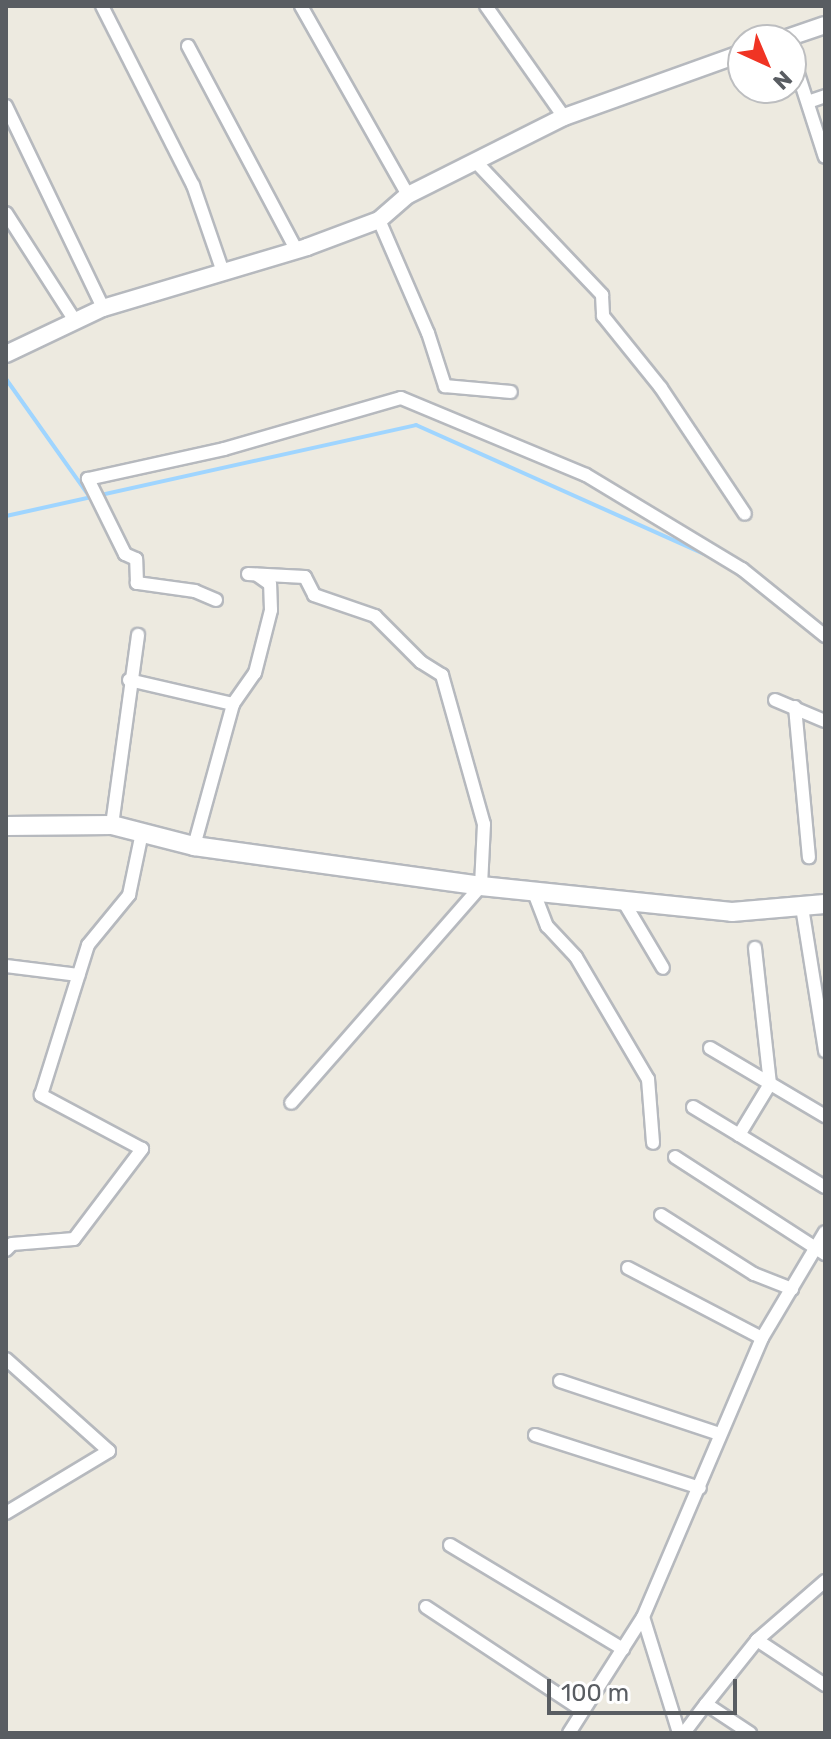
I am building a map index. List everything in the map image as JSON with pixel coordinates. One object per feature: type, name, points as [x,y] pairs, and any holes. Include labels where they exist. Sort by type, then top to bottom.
[{"type":"main road","points":[[6,826],[112,825],[194,846],[481,886],[732,912],[825,904]]},
{"type":"street","points":[[102,6],[193,185],[223,272]]},
{"type":"street","points":[[301,6],[408,195]]},
{"type":"street","points":[[486,6],[564,117]]},
{"type":"street","points":[[188,46],[297,251]]},
{"type":"street","points":[[6,354],[103,308],[297,251],[379,220],[408,195],[564,117],[727,59]]},
{"type":"street","points":[[825,96],[808,102],[825,157]]},
{"type":"street","points":[[6,106],[103,308]]},
{"type":"street","points":[[475,161],[602,295],[603,316],[661,388],[745,514]]},
{"type":"street","points":[[6,213],[75,321]]},
{"type":"street","points":[[379,220],[423,320],[445,386],[511,392]]},
{"type":"street","points":[[216,600],[195,591],[137,583],[136,559],[125,554],[88,479],[224,449],[401,398],[586,475],[742,569],[825,636]]},
{"type":"street","points":[[194,846],[233,704],[255,673],[271,610],[270,584],[253,574],[305,577],[314,595],[375,616],[421,662],[442,675],[484,824],[481,886],[291,1103]]},
{"type":"street","points":[[112,825],[129,680],[138,635]]},
{"type":"street","points":[[129,680],[233,704]]},
{"type":"street","points":[[775,700],[825,721]]},
{"type":"street","points":[[795,707],[809,857]]},
{"type":"street","points":[[6,1250],[12,1244],[74,1239],[142,1149],[41,1095],[88,945],[129,895],[142,833]]},
{"type":"street","points":[[533,890],[547,926],[576,957],[648,1079],[654,1100],[653,1143]]},
{"type":"street","points":[[622,899],[663,968]]},
{"type":"street","points":[[802,907],[825,1051]]},
{"type":"street","points":[[739,1135],[770,1084],[755,948]]},
{"type":"street","points":[[6,966],[78,975]]},
{"type":"street","points":[[710,1048],[825,1116]]},
{"type":"street","points":[[693,1107],[825,1187]]},
{"type":"street","points":[[675,1157],[820,1252]]},
{"type":"street","points":[[661,1215],[754,1274],[792,1289]]},
{"type":"street","points":[[569,1733],[580,1709],[643,1617],[762,1338],[792,1289],[820,1252],[825,1232]]},
{"type":"street","points":[[628,1268],[762,1338]]},
{"type":"street","points":[[6,1359],[109,1451],[6,1513]]},
{"type":"street","points":[[560,1381],[719,1434]]},
{"type":"street","points":[[535,1435],[700,1488]]},
{"type":"street","points":[[450,1545],[623,1649]]},
{"type":"street","points":[[682,1733],[757,1640],[825,1581]]},
{"type":"street","points":[[426,1607],[580,1709]]},
{"type":"street","points":[[643,1617],[682,1733]]},
{"type":"street","points":[[757,1640],[825,1685]]},
{"type":"street","points":[[706,1704],[750,1733]]},
{"type":"waterway","points":[[6,379],[89,496]]},
{"type":"waterway","points":[[6,516],[416,425],[709,556]]}]
